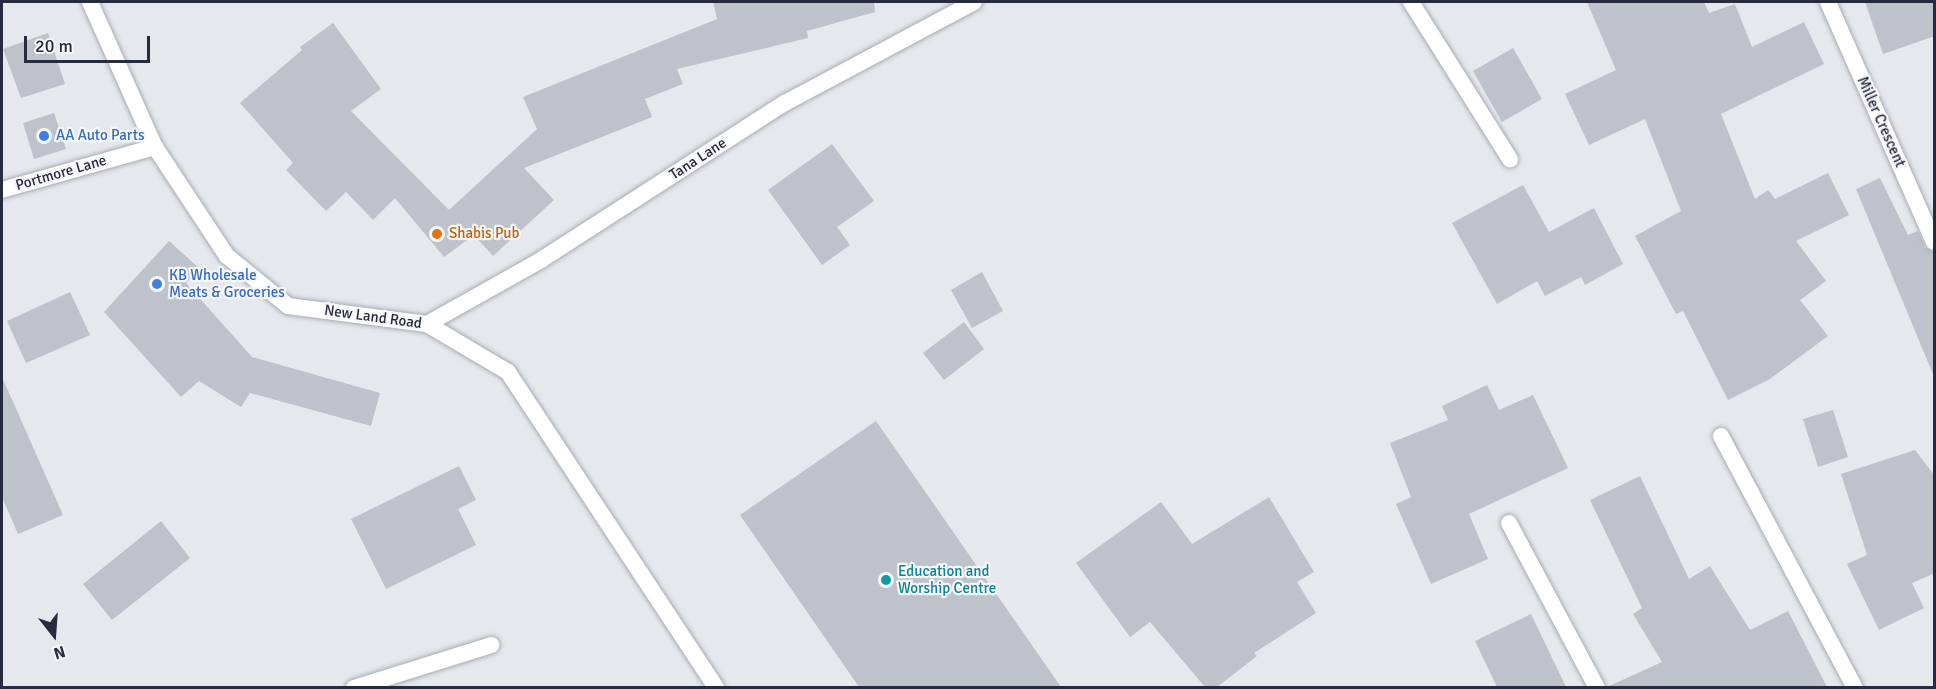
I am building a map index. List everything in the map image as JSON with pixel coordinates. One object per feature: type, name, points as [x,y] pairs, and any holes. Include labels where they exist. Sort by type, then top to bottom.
[{"type":"street","name":"New Land Road","points":[[90,2],[155,147],[227,256],[288,306],[427,324],[508,372],[716,687]]},
{"type":"street","name":"Tana Lane","points":[[427,324],[541,260],[785,103],[974,2]]},
{"type":"street","points":[[1411,2],[1510,159]]},
{"type":"street","name":"Miller Crescent","points":[[1828,2],[1935,242]]},
{"type":"street","name":"Portmore Lane","points":[[2,190],[155,147]]},
{"type":"street","points":[[1721,436],[1855,687]]},
{"type":"street","points":[[1509,523],[1597,687]]},
{"type":"street","points":[[354,687],[491,645]]},
{"type":"building","points":[[713,2],[874,2],[875,12],[807,31],[808,38],[677,69],[683,84],[645,99],[652,117],[524,168],[554,200],[493,256],[474,235],[444,257],[395,198],[373,220],[346,192],[326,211],[286,170],[293,163],[240,103],[302,50],[300,47],[333,23],[381,89],[351,111],[449,210],[537,129],[523,97],[717,19]]},
{"type":"building","points":[[1587,2],[1704,2],[1709,13],[1735,4],[1752,47],[1804,22],[1824,64],[1721,114],[1755,199],[1768,190],[1775,199],[1828,173],[1849,215],[1796,241],[1826,281],[1800,300],[1828,336],[1770,379],[1728,400],[1683,311],[1676,314],[1635,236],[1681,211],[1645,119],[1589,145],[1565,94],[1616,70]]},
{"type":"building","points":[[1865,2],[1935,2],[1935,36],[1883,54]]},
{"type":"building","points":[[48,33],[65,84],[21,98],[3,49]]},
{"type":"building","points":[[1513,48],[1542,99],[1502,122],[1473,71]]},
{"type":"building","name":"AA Auto Parts","points":[[54,113],[66,149],[34,159],[23,123]]},
{"type":"building","points":[[832,144],[874,201],[837,227],[850,245],[822,265],[768,190]]},
{"type":"building","points":[[1880,178],[1908,235],[1918,231],[1925,247],[1935,252],[1935,379],[1856,189]]},
{"type":"building","points":[[1523,185],[1549,232],[1594,208],[1623,264],[1585,285],[1581,277],[1545,296],[1537,281],[1497,304],[1452,223]]},
{"type":"building","points":[[169,241],[199,268],[186,283],[252,357],[380,393],[371,426],[250,393],[241,407],[199,381],[181,397],[104,312]]},
{"type":"building","points":[[982,272],[1003,311],[972,328],[951,290]]},
{"type":"building","points":[[70,292],[90,335],[26,363],[7,321]]},
{"type":"building","points":[[964,322],[984,349],[944,380],[923,353]]},
{"type":"building","points":[[2,377],[63,515],[18,534],[2,497]]},
{"type":"building","points":[[1487,385],[1499,410],[1533,395],[1568,468],[1469,514],[1488,559],[1431,584],[1396,504],[1411,497],[1390,443],[1448,420],[1442,406]]},
{"type":"building","points":[[1833,410],[1848,457],[1818,467],[1803,419]]},
{"type":"building","name":"Education and Worship Centre","points":[[876,421],[1061,687],[859,687],[740,515]]},
{"type":"building","points":[[1915,450],[1935,476],[1935,573],[1912,583],[1924,608],[1879,630],[1847,564],[1867,555],[1841,474]]},
{"type":"building","points":[[459,466],[476,500],[458,509],[476,545],[386,589],[351,519]]},
{"type":"building","points":[[1640,476],[1689,579],[1710,566],[1750,630],[1788,611],[1827,687],[1607,687],[1662,662],[1633,614],[1642,608],[1590,500]]},
{"type":"building","points":[[1269,497],[1314,572],[1297,582],[1316,613],[1254,653],[1257,656],[1217,687],[1205,687],[1150,622],[1130,637],[1076,563],[1161,502],[1192,544]]},
{"type":"building","points":[[161,521],[190,558],[112,620],[83,584]]},
{"type":"building","points":[[1531,614],[1566,687],[1497,687],[1475,641]]},
{"type":"place","name":"AA Auto Parts","points":[[44,136]]},
{"type":"place","name":"Shabis Pub","points":[[437,234]]},
{"type":"place","name":"KB Wholesale Meats & Groceries","points":[[157,284]]},
{"type":"place","name":"Education and Worship Centre","points":[[886,580]]}]
